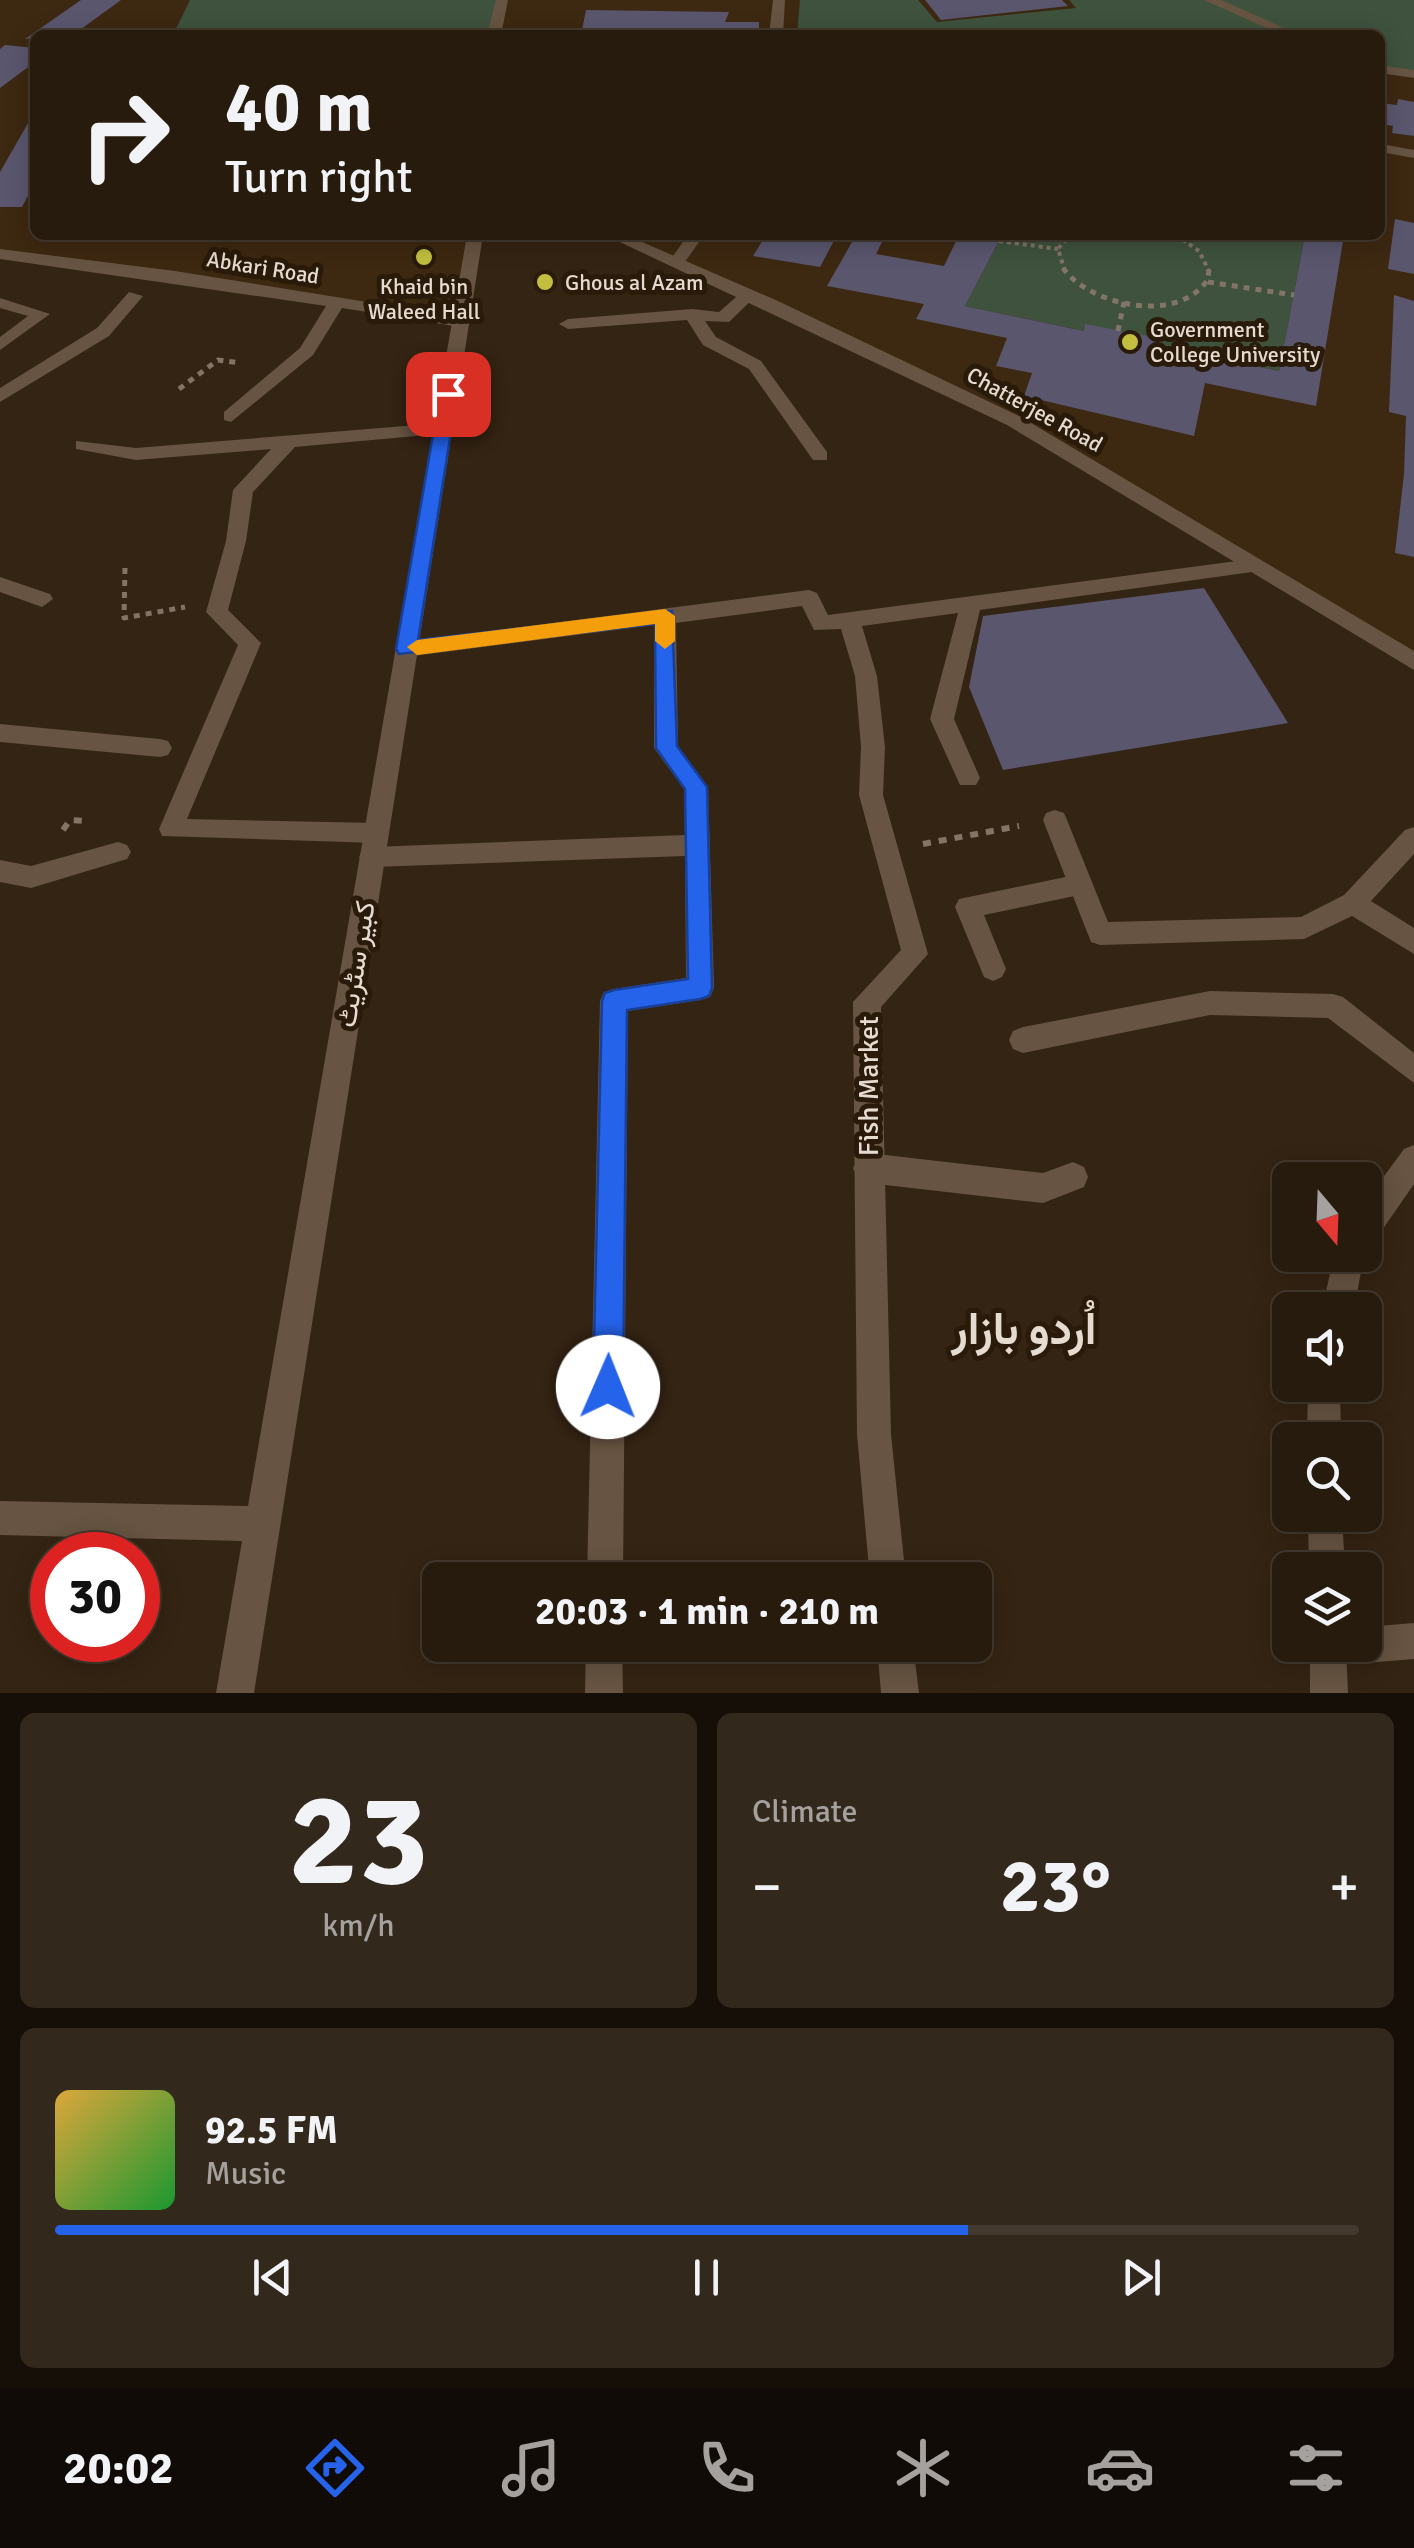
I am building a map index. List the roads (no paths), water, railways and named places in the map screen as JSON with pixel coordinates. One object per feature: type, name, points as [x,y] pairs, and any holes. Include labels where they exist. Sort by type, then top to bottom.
[{"type":"street","points":[[495,30],[502,0]]},
{"type":"street","points":[[776,30],[779,0]]},
{"type":"street","points":[[1210,0],[1281,30]]},
{"type":"street","points":[[1385,70],[1414,74]]},
{"type":"street","points":[[1385,149],[1414,154]]},
{"type":"street","name":"کبیر سٹریٹ","points":[[243,1692],[263,1524],[474,240]]},
{"type":"street","name":"Chatterjee Road","points":[[624,240],[1014,422],[1414,662]]},
{"type":"street","points":[[676,263],[692,240]]},
{"type":"street","name":"Abkari Road","points":[[0,254],[460,322]]},
{"type":"street","points":[[568,324],[692,314],[723,318],[749,295]]},
{"type":"street","points":[[0,396],[103,332],[135,296]]},
{"type":"street","points":[[231,416],[308,351],[337,302]]},
{"type":"street","points":[[0,303],[41,314],[0,345]]},
{"type":"street","points":[[692,314],[709,341],[755,364],[820,456]]},
{"type":"street","points":[[82,445],[136,454],[442,429]]},
{"type":"street","points":[[289,442],[243,490],[236,542],[217,612],[250,643],[171,829],[374,845],[698,845]]},
{"type":"street","points":[[406,649],[809,598],[822,624],[1252,566]]},
{"type":"street","points":[[0,584],[42,600]]},
{"type":"street","points":[[968,778],[942,720],[971,604]]},
{"type":"street","points":[[605,1562],[614,1001],[700,988],[696,787],[666,748],[665,616]]},
{"type":"street","name":"Fish Market","points":[[848,620],[866,676],[873,747],[871,794],[915,954],[867,1002],[874,1434],[886,1562]]},
{"type":"street","points":[[0,732],[160,748]]},
{"type":"street","points":[[1055,820],[1100,934],[1304,928],[1354,903],[1414,837]]},
{"type":"street","points":[[0,872],[32,877],[118,852]]},
{"type":"street","points":[[993,968],[968,907],[1080,884]]},
{"type":"street","points":[[1354,903],[1414,942]]},
{"type":"street","points":[[1023,1040],[1210,1003],[1333,1006],[1414,1070]]},
{"type":"street","points":[[1382,1204],[1414,1159]]},
{"type":"street","points":[[868,1168],[1043,1188],[1073,1177]]},
{"type":"street","points":[[0,1518],[263,1524]]},
{"type":"street","points":[[1382,1643],[1414,1641]]},
{"type":"street","points":[[604,1662],[604,1693]]},
{"type":"street","points":[[897,1662],[900,1693]]},
{"type":"street","points":[[1329,1693],[1340,1662]]},
{"type":"place","name":"Khaid bin Waleed Hall","points":[[424,257]]},
{"type":"place","name":"Ghous al Azam","points":[[545,282]]},
{"type":"place","name":"Government College University","points":[[1130,342]]},
{"type":"district","name":"اُردو بازار","points":[[1024,1328]]}]
